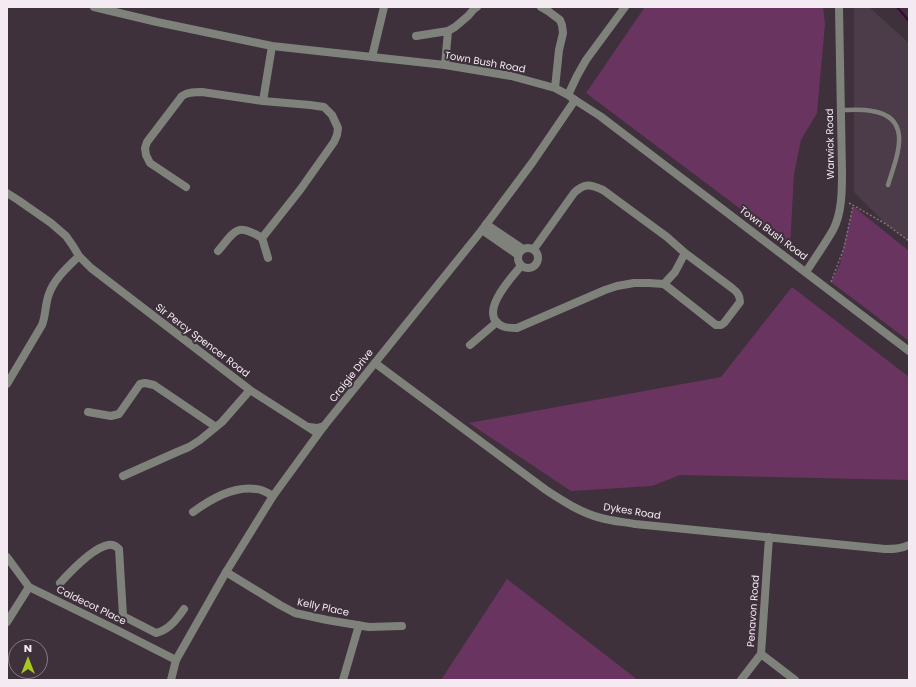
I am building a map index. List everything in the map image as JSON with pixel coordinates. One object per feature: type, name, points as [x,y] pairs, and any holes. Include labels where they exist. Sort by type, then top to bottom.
[{"type":"street","name":"Town Bush Road","points":[[94,7],[272,46],[445,65],[511,76],[554,88],[572,97],[600,116],[909,351]]},
{"type":"street","points":[[372,57],[384,7]]},
{"type":"street","points":[[416,36],[448,31],[455,27],[477,7]]},
{"type":"street","points":[[541,7],[560,20],[562,25],[563,33],[559,50],[554,88]]},
{"type":"street","name":"Craigie Drive","points":[[171,680],[176,660],[226,572],[273,496],[319,435],[324,426],[484,227],[532,163],[572,97],[577,76],[586,60],[625,7]]},
{"type":"street","name":"Warwick Road","points":[[806,272],[834,229],[842,200],[839,7]]},
{"type":"street","points":[[445,65],[448,31]]},
{"type":"street","points":[[263,101],[272,46]]},
{"type":"street","points":[[186,187],[150,163],[146,155],[145,148],[147,142],[182,96],[186,93],[202,92],[324,108],[332,115],[338,128],[334,142],[300,190],[262,238]]},
{"type":"street","points":[[521,266],[496,299],[493,306],[493,315],[497,322],[502,326],[517,328],[617,286],[634,283],[649,282],[664,284],[716,325],[721,325],[724,323],[740,302],[738,294],[732,288],[685,253],[667,237],[603,190],[594,186],[586,185],[579,188],[534,249]]},
{"type":"street","name":"Sir Percy Spencer Road","points":[[7,193],[40,215],[66,236],[79,256],[91,268],[250,390],[319,435]]},
{"type":"street","points":[[484,227],[521,252]]},
{"type":"street","points":[[218,251],[234,233],[238,230],[246,229],[262,238],[268,258]]},
{"type":"street","points":[[528,248],[534,249],[539,256],[537,265],[530,269],[521,266],[518,259],[521,252],[528,248]]},
{"type":"street","points":[[664,284],[675,272],[685,253]]},
{"type":"street","points":[[7,384],[42,325],[52,286],[79,256]]},
{"type":"street","points":[[470,345],[497,322]]},
{"type":"street","name":"Dykes Road","points":[[375,364],[546,490],[569,504],[602,518],[635,524],[885,550],[894,550],[909,545]]},
{"type":"street","points":[[88,412],[111,416],[119,414],[140,384],[145,383],[154,385],[216,427]]},
{"type":"street","points":[[123,476],[189,447],[200,440],[222,422],[250,390]]},
{"type":"street","points":[[308,427],[317,428],[324,426]]},
{"type":"street","points":[[193,512],[215,498],[237,490],[257,489],[273,496]]},
{"type":"street","name":"Penavon Road","points":[[741,680],[761,654],[769,537]]},
{"type":"street","points":[[60,583],[70,572],[95,551],[108,545],[117,547],[119,549],[123,616],[117,630]]},
{"type":"street","name":"Caldecot Place","points":[[7,557],[29,586],[176,660]]},
{"type":"street","name":"Kelly Place","points":[[226,572],[295,614],[369,627],[402,626]]},
{"type":"street","points":[[7,622],[29,586]]},
{"type":"street","points":[[123,616],[156,633],[174,623],[184,609]]},
{"type":"street","points":[[344,680],[359,625]]},
{"type":"street","points":[[761,654],[795,680]]},
{"type":"lane","points":[[841,110],[871,110],[893,120],[898,127],[899,148],[888,185]]},
{"type":"path","points":[[842,200],[886,224],[909,242]]},
{"type":"path","points":[[831,282],[844,248],[853,206]]},
{"type":"shaded area","points":[[645,7],[823,7],[825,24],[817,113],[801,140],[794,174],[790,246],[586,93]]},
{"type":"shaded area","points":[[854,7],[869,7],[909,43],[909,241],[886,224],[854,192]]},
{"type":"shaded area","points":[[853,206],[909,251],[909,341],[831,282],[840,264]]},
{"type":"shaded area","points":[[792,287],[909,377],[909,480],[680,475],[652,486],[571,491],[469,423],[721,377]]},
{"type":"shaded area","points":[[507,579],[638,680],[441,680]]},
{"type":"waterway","points":[[897,7],[909,21]]}]
